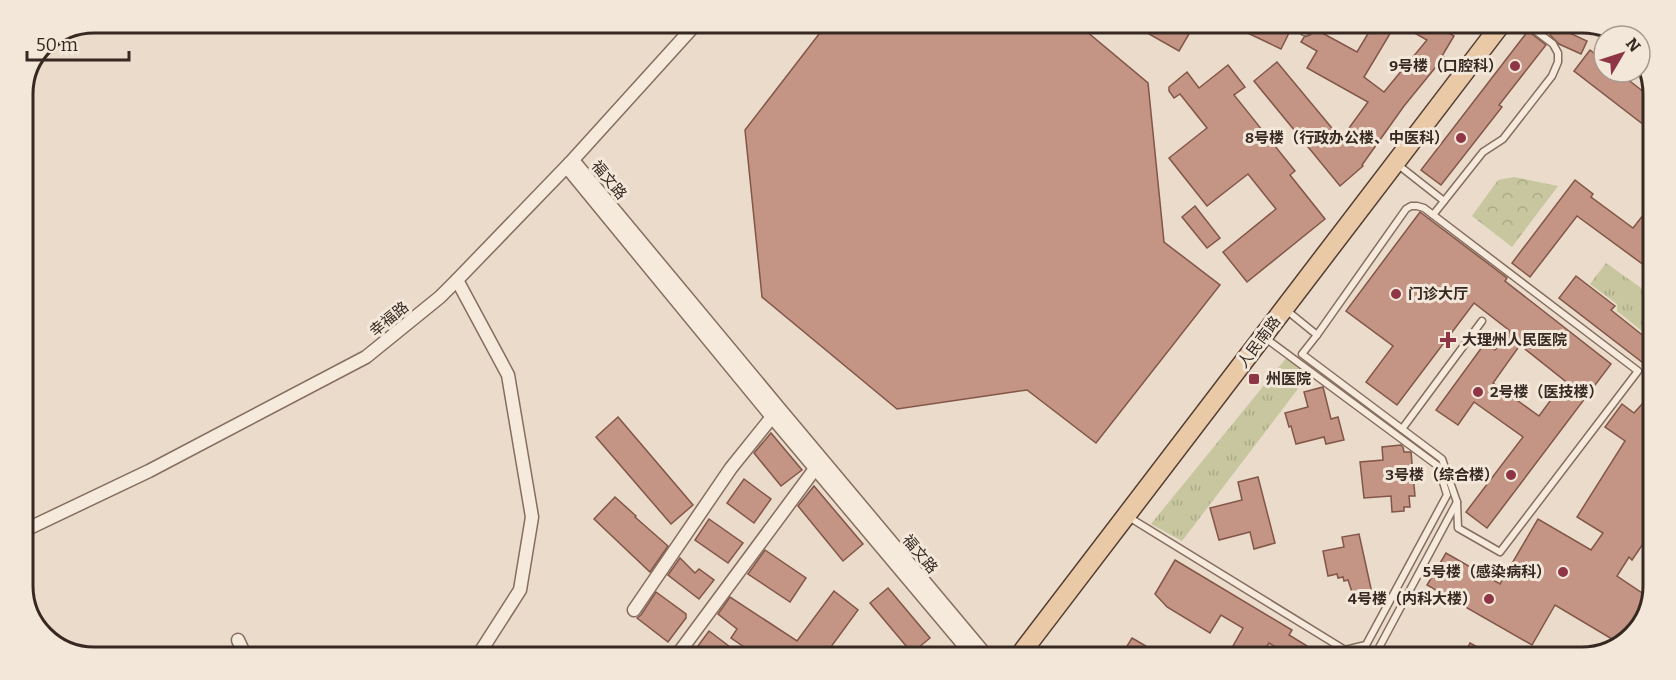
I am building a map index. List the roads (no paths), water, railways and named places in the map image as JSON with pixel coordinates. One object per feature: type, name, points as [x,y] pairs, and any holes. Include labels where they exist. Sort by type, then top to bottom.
[{"type":"main road","name":"人民南路","points":[[1026,647],[1494,33]]},
{"type":"street","name":"幸福路","points":[[33,526],[149,471],[366,357],[440,297],[457,280],[570,162],[688,33]]},
{"type":"street","name":"福文路","points":[[570,162],[577,165],[775,412],[980,647]]},
{"type":"street","points":[[457,280],[508,375],[532,517],[520,590],[483,647]]},
{"type":"street","points":[[634,610],[731,468],[775,412]]},
{"type":"street","name":"福文路","points":[[819,464],[966,647]]},
{"type":"street","points":[[683,647],[819,464]]},
{"type":"street","points":[[238,640],[241,647]]},
{"type":"lane","points":[[1433,214],[1483,152],[1503,139],[1552,76],[1558,62],[1558,53],[1553,44],[1539,33]]},
{"type":"lane","points":[[1396,163],[1444,201]]},
{"type":"lane","points":[[1410,206],[1418,206],[1433,214],[1638,371],[1500,552],[1458,528],[1457,502],[1442,459],[1302,354],[1317,336],[1406,209],[1410,206]]},
{"type":"lane","points":[[1284,309],[1317,336]]},
{"type":"lane","points":[[1402,429],[1482,321]]},
{"type":"lane","points":[[1264,336],[1438,466],[1447,495],[1366,645],[1358,647]]},
{"type":"lane","points":[[1379,647],[1457,502]]},
{"type":"lane","points":[[1126,516],[1340,647]]},
{"type":"place","name":"9号楼（口腔科）","points":[[1515,66]]},
{"type":"place","name":"8号楼（行政办公楼、中医科）","points":[[1461,138]]},
{"type":"place","name":"门诊大厅","points":[[1396,294]]},
{"type":"place","name":"大理州人民医院","points":[[1448,340]]},
{"type":"place","name":"州医院","points":[[1254,379]]},
{"type":"place","name":"2号楼（医技楼）","points":[[1478,392]]},
{"type":"place","name":"3号楼（综合楼）","points":[[1511,475]]},
{"type":"place","name":"5号楼（感染病科）","points":[[1563,572]]},
{"type":"place","name":"4号楼（内科大楼）","points":[[1489,599]]}]
